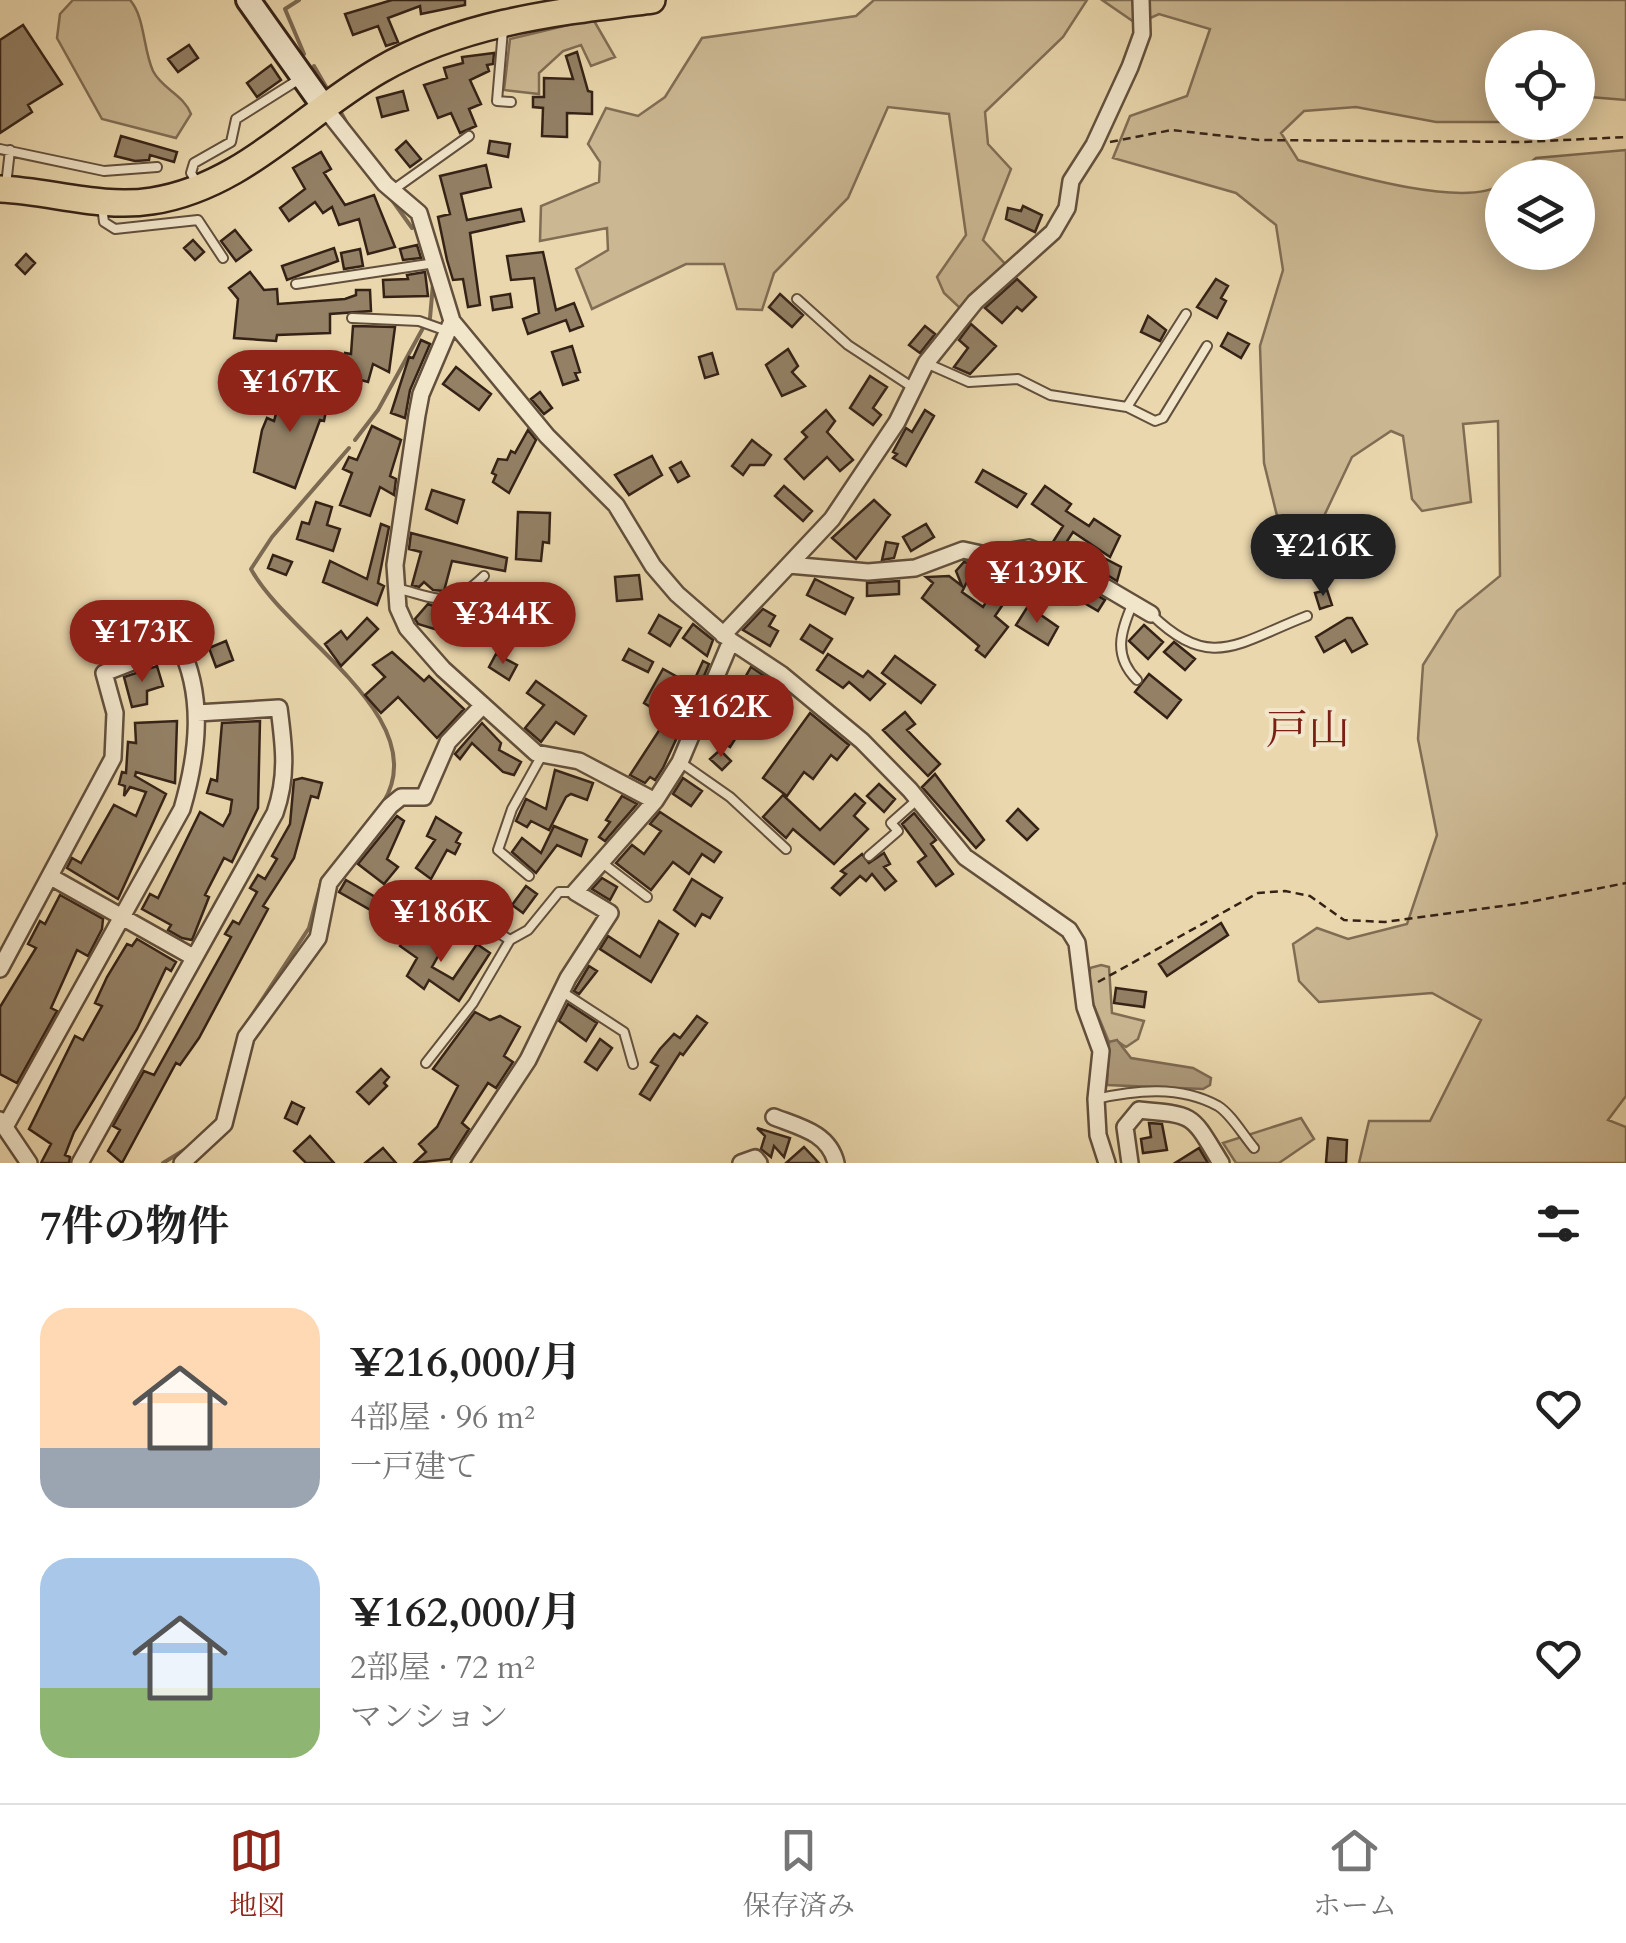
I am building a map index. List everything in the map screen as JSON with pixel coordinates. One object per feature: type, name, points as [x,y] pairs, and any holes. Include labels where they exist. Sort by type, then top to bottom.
[{"type":"main road","points":[[3,188],[101,202],[150,202],[199,188],[235,172],[382,68],[500,23],[652,0]]},
{"type":"street","points":[[248,0],[324,108],[392,190],[419,213],[437,262],[449,326],[616,506],[652,566],[727,638],[820,704],[918,800],[965,857],[1069,930],[1077,943],[1082,987],[1101,1050],[1096,1099],[1098,1135],[1107,1163]]},
{"type":"street","points":[[470,1159],[528,1060],[561,991],[610,913],[575,892],[655,801],[680,762],[727,638],[832,519],[897,422],[926,364],[975,302],[1053,232],[1067,208],[1071,181],[1094,145],[1142,34],[1140,0]]},
{"type":"street","points":[[449,326],[421,394],[396,546],[396,588],[406,628],[483,705],[542,755],[579,762],[655,801]]},
{"type":"street","points":[[789,565],[868,572],[915,568],[963,550],[986,555],[1029,548],[1059,560],[1150,614]]},
{"type":"street","points":[[0,969],[113,758],[115,713],[104,673],[179,644],[188,660],[197,712],[194,763],[182,808],[3,1123],[29,1163]]},
{"type":"street","points":[[182,1163],[224,1124],[246,1038],[318,938],[329,883],[390,806],[401,797],[424,797],[448,742],[483,705]]},
{"type":"street","points":[[80,1163],[275,814],[286,769],[279,708],[197,712]]},
{"type":"street","points":[[52,877],[194,956]]},
{"type":"street","points":[[1130,1163],[1125,1127],[1138,1110],[1184,1114],[1195,1120],[1221,1163]]},
{"type":"street","points":[[774,1117],[820,1137],[833,1149],[836,1163]]},
{"type":"street","points":[[741,1163],[755,1158],[759,1163]]},
{"type":"lane","points":[[500,23],[505,35],[497,101],[510,102]]},
{"type":"lane","points":[[199,188],[191,173],[194,163],[231,142],[236,120],[302,78]]},
{"type":"lane","points":[[392,190],[469,136]]},
{"type":"lane","points":[[3,188],[5,150],[104,172],[157,167]]},
{"type":"lane","points":[[101,202],[104,222],[115,229],[198,220],[223,258]]},
{"type":"lane","points":[[296,284],[437,262]]},
{"type":"lane","points":[[796,300],[848,346],[912,387]]},
{"type":"lane","points":[[1126,407],[1186,314]]},
{"type":"lane","points":[[352,318],[449,326]]},
{"type":"lane","points":[[926,364],[970,382],[1018,379],[1050,394],[1126,407],[1155,421],[1163,418],[1207,346]]},
{"type":"lane","points":[[396,588],[450,602],[462,597],[484,576]]},
{"type":"lane","points":[[1132,603],[1120,651],[1123,666],[1136,680]]},
{"type":"lane","points":[[1150,614],[1174,637],[1198,648],[1248,640],[1306,616]]},
{"type":"lane","points":[[530,876],[498,850],[512,809],[542,755]]},
{"type":"lane","points":[[680,762],[730,797],[786,850]]},
{"type":"lane","points":[[869,856],[898,830],[891,823],[918,800]]},
{"type":"lane","points":[[601,862],[647,897]]},
{"type":"lane","points":[[426,1063],[473,1003],[510,940],[528,930],[559,892],[575,892]]},
{"type":"lane","points":[[441,935],[456,916],[467,915],[510,940]]},
{"type":"lane","points":[[561,991],[624,1032],[633,1064]]},
{"type":"lane","points":[[1096,1099],[1134,1090],[1179,1093],[1220,1107],[1254,1148]]},
{"type":"path","points":[[1094,145],[1172,130],[1259,140],[1523,142],[1626,137]]},
{"type":"path","points":[[1082,987],[1111,977],[1258,893],[1284,891],[1310,896],[1344,920],[1385,922],[1524,903],[1626,882]]},
{"type":"shaded area","points":[[73,0],[130,0],[139,15],[153,71],[191,114],[176,138],[102,119],[57,38],[60,14]]},
{"type":"shaded area","points":[[874,0],[1087,0],[1063,37],[985,112],[988,144],[1011,169],[983,240],[1007,266],[960,308],[944,293],[937,277],[966,235],[949,114],[888,107],[848,198],[774,273],[762,310],[737,309],[724,264],[686,264],[592,309],[576,269],[608,250],[607,228],[540,241],[541,206],[599,182],[600,162],[588,144],[606,108],[638,116],[665,97],[702,38],[856,16]]},
{"type":"shaded area","points":[[1102,0],[1626,0],[1626,100],[1595,97],[1595,30],[1485,30],[1485,122],[1436,122],[1356,107],[1304,111],[1281,133],[1298,160],[1402,186],[1461,193],[1485,191],[1485,270],[1595,270],[1595,160],[1533,160],[1626,150],[1626,1096],[1608,1120],[1626,1127],[1626,1163],[1359,1163],[1369,1121],[1430,1121],[1481,1020],[1432,993],[1319,1002],[1299,981],[1293,944],[1317,928],[1348,939],[1407,924],[1437,835],[1418,739],[1423,665],[1457,611],[1500,576],[1498,421],[1463,424],[1471,502],[1422,511],[1412,499],[1403,436],[1391,431],[1352,457],[1324,516],[1280,528],[1264,463],[1260,346],[1283,270],[1276,225],[1236,193],[1113,158],[1130,116],[1187,96],[1210,29],[1159,14],[1137,24]]},
{"type":"shaded area","points":[[593,19],[615,57],[591,66],[581,45],[563,51],[539,73],[539,94],[504,90],[510,39]]},
{"type":"shaded area","points":[[1109,967],[1112,1013],[1144,1021],[1138,1039],[1126,1047],[1117,1041],[1109,1042],[1089,994],[1090,968]]},
{"type":"shaded area","points":[[1117,1040],[1131,1058],[1193,1068],[1211,1078],[1210,1085],[1203,1089],[1107,1085],[1109,1042]]},
{"type":"shaded area","points":[[1301,1118],[1314,1139],[1279,1163],[1236,1163],[1223,1143]]},
{"type":"building","points":[[392,0],[465,0],[465,5],[421,14],[420,6],[388,18],[398,42],[386,46],[378,26],[353,35],[345,14]]},
{"type":"building","points":[[23,25],[62,84],[28,105],[32,112],[0,133],[0,40]]},
{"type":"building","points":[[189,45],[198,58],[178,72],[168,59]]},
{"type":"building","points":[[577,52],[588,91],[592,92],[592,114],[567,113],[567,137],[542,136],[543,108],[533,107],[533,97],[544,97],[544,78],[573,79],[566,56]]},
{"type":"building","points":[[494,53],[493,64],[487,65],[489,71],[470,80],[481,104],[469,109],[476,126],[460,133],[451,113],[438,118],[424,85],[447,78],[444,68],[463,63],[462,57]]},
{"type":"building","points":[[271,65],[281,80],[257,97],[247,83]]},
{"type":"building","points":[[403,91],[408,110],[382,117],[377,98]]},
{"type":"building","points":[[121,136],[177,152],[174,162],[150,155],[149,160],[135,161],[115,156]]},
{"type":"building","points":[[406,141],[421,159],[410,167],[396,150]]},
{"type":"building","points":[[490,141],[510,144],[508,157],[488,153]]},
{"type":"building","points":[[321,152],[331,169],[324,173],[345,205],[374,195],[395,247],[368,254],[359,219],[339,225],[332,207],[323,213],[315,202],[289,221],[280,208],[305,189],[293,168]]},
{"type":"building","points":[[486,165],[491,187],[461,194],[467,220],[521,209],[524,221],[470,233],[480,305],[468,307],[463,279],[453,280],[447,260],[438,217],[450,214],[440,176]]},
{"type":"building","points":[[1023,206],[1042,215],[1035,232],[1006,219],[1008,208],[1021,211]]},
{"type":"building","points":[[235,230],[251,250],[236,261],[221,241]]},
{"type":"building","points":[[193,240],[204,252],[195,260],[184,248]]},
{"type":"building","points":[[417,245],[421,258],[403,260],[400,249]]},
{"type":"building","points":[[334,248],[338,261],[287,280],[282,266]]},
{"type":"building","points":[[360,249],[363,266],[344,269],[341,253]]},
{"type":"building","points":[[543,252],[556,310],[574,303],[583,326],[570,331],[566,320],[528,334],[523,319],[539,313],[534,278],[511,280],[507,256]]},
{"type":"building","points":[[26,254],[35,263],[25,274],[16,265]]},
{"type":"building","points":[[250,272],[264,290],[277,289],[278,304],[345,299],[356,295],[356,290],[370,290],[371,311],[330,314],[330,333],[277,335],[276,341],[234,338],[238,299],[229,288]]},
{"type":"building","points":[[425,272],[428,296],[384,297],[383,280],[408,279],[407,275]]},
{"type":"building","points":[[1017,279],[1036,297],[1022,311],[1017,307],[1002,323],[985,308]]},
{"type":"building","points":[[1216,279],[1228,286],[1217,318],[1197,307]]},
{"type":"building","points":[[510,294],[512,307],[493,310],[491,297]]},
{"type":"building","points":[[780,294],[803,315],[792,327],[769,307]]},
{"type":"building","points":[[1148,316],[1166,330],[1160,341],[1141,332]]},
{"type":"building","points":[[971,324],[996,346],[970,374],[954,367],[968,348],[959,340]]},
{"type":"building","points":[[353,326],[395,327],[389,372],[373,364],[368,382],[339,374],[345,353],[351,354]]},
{"type":"building","points":[[925,326],[935,334],[920,353],[909,345]]},
{"type":"building","points":[[1228,333],[1249,344],[1241,358],[1221,346]]},
{"type":"building","points":[[421,340],[430,344],[410,390],[405,418],[391,413],[409,357],[413,358]]},
{"type":"building","points":[[572,346],[580,372],[575,373],[578,380],[563,385],[552,352]]},
{"type":"building","points":[[788,349],[798,366],[792,372],[805,386],[782,396],[766,365]]},
{"type":"building","points":[[712,353],[718,374],[705,378],[699,357]]},
{"type":"building","points":[[456,367],[491,394],[479,410],[443,384]]},
{"type":"building","points":[[870,376],[887,387],[873,408],[881,415],[873,425],[850,408]]},
{"type":"building","points":[[284,384],[329,396],[324,421],[320,420],[295,488],[254,472],[262,430],[267,418],[274,421]]},
{"type":"building","points":[[540,392],[552,408],[544,414],[531,399]]},
{"type":"building","points":[[826,410],[835,421],[827,432],[853,460],[840,471],[827,457],[804,479],[785,459],[807,437],[802,432]]},
{"type":"building","points":[[925,410],[934,416],[906,466],[893,458],[897,454],[893,452],[906,428],[912,432]]},
{"type":"building","points":[[372,426],[401,440],[390,476],[396,479],[394,495],[380,487],[370,516],[340,505],[352,473],[343,469],[349,457],[357,460]]},
{"type":"building","points":[[528,430],[536,440],[509,493],[493,482],[496,475],[492,473],[498,459],[507,460],[511,451],[515,453]]},
{"type":"building","points":[[752,440],[771,455],[764,465],[750,465],[743,475],[732,466]]},
{"type":"building","points":[[652,456],[662,475],[629,495],[615,475]]},
{"type":"building","points":[[681,462],[689,476],[678,482],[670,468]]},
{"type":"building","points":[[983,470],[1026,494],[1017,507],[976,482]]},
{"type":"building","points":[[784,486],[812,511],[803,521],[775,496]]},
{"type":"building","points":[[1045,486],[1071,504],[1066,511],[1089,526],[1094,519],[1120,536],[1110,557],[1073,532],[1062,549],[1051,545],[1063,526],[1032,504]]},
{"type":"building","points":[[432,490],[464,500],[457,523],[426,509]]},
{"type":"building","points":[[874,500],[890,515],[856,559],[832,538]]},
{"type":"building","points":[[316,502],[332,507],[327,525],[340,529],[333,551],[297,539],[302,522],[309,524]]},
{"type":"building","points":[[518,512],[550,513],[549,543],[543,542],[541,561],[516,559]]},
{"type":"building","points":[[381,524],[389,527],[378,583],[384,586],[377,605],[323,582],[330,561],[367,579]]},
{"type":"building","points":[[926,524],[934,537],[911,551],[903,537]]},
{"type":"building","points":[[411,533],[507,558],[505,571],[452,561],[444,591],[433,590],[424,582],[419,587],[412,585],[421,552],[409,549]]},
{"type":"building","points":[[1327,539],[1331,554],[1305,561],[1301,545]]},
{"type":"building","points":[[886,542],[898,544],[894,558],[882,560]]},
{"type":"building","points":[[273,555],[292,562],[286,575],[268,568]]},
{"type":"building","points":[[1102,557],[1121,567],[1117,581],[1096,568]]},
{"type":"building","points":[[964,562],[975,565],[962,592],[983,607],[995,588],[1008,597],[995,616],[1008,627],[985,657],[976,650],[979,646],[922,598],[933,583],[926,577],[949,576],[962,586],[956,571]]},
{"type":"building","points":[[639,575],[642,599],[617,601],[615,577]]},
{"type":"building","points":[[815,579],[853,598],[845,614],[807,595]]},
{"type":"building","points":[[1070,580],[1105,600],[1098,611],[1064,591]]},
{"type":"building","points":[[899,581],[899,594],[867,596],[867,583]]},
{"type":"building","points":[[1031,583],[1045,591],[1039,601],[1025,594]]},
{"type":"building","points":[[1327,590],[1332,605],[1320,609],[1315,593]]},
{"type":"building","points":[[428,604],[473,620],[467,639],[418,624],[415,619]]},
{"type":"building","points":[[1028,606],[1058,627],[1048,645],[1016,625]]},
{"type":"building","points":[[763,609],[775,616],[769,626],[778,631],[770,646],[743,630]]},
{"type":"building","points":[[659,615],[681,628],[670,646],[649,633]]},
{"type":"building","points":[[367,618],[378,629],[341,666],[325,644],[341,631],[347,639]]},
{"type":"building","points":[[1352,618],[1367,644],[1352,652],[1345,640],[1324,652],[1316,637]]},
{"type":"building","points":[[693,624],[713,640],[707,656],[683,638]]},
{"type":"building","points":[[810,625],[832,639],[823,653],[801,639]]},
{"type":"building","points":[[1144,625],[1163,642],[1148,659],[1129,641]]},
{"type":"building","points":[[226,641],[233,660],[216,667],[209,648]]},
{"type":"building","points":[[1174,642],[1195,659],[1185,670],[1164,652]]},
{"type":"building","points":[[629,649],[653,662],[648,672],[623,660]]},
{"type":"building","points":[[392,652],[424,681],[429,676],[464,709],[437,738],[398,697],[381,713],[365,695],[385,677],[373,665]]},
{"type":"building","points":[[496,654],[517,665],[509,680],[489,667]]},
{"type":"building","points":[[828,654],[863,677],[868,671],[885,684],[870,700],[849,682],[843,688],[817,670]]},
{"type":"building","points":[[895,656],[935,685],[921,703],[882,673]]},
{"type":"building","points":[[703,661],[709,664],[690,709],[683,706],[677,718],[684,722],[663,768],[655,780],[650,777],[645,783],[630,775],[664,723],[656,718],[660,713],[644,703],[663,669],[692,685]]},
{"type":"building","points":[[157,666],[163,686],[147,691],[147,704],[132,707],[124,677]]},
{"type":"building","points":[[751,667],[772,681],[756,715],[761,719],[755,728],[746,722],[730,747],[711,735],[731,700],[738,704],[750,684],[743,681]]},
{"type":"building","points":[[1149,674],[1181,700],[1167,718],[1135,692]]},
{"type":"building","points":[[536,681],[586,716],[574,734],[556,722],[541,742],[525,728],[544,705],[527,693]]},
{"type":"building","points":[[905,712],[915,724],[907,730],[940,764],[928,776],[883,730]]},
{"type":"building","points":[[810,713],[849,745],[837,760],[831,755],[813,779],[804,772],[787,796],[763,778]]},
{"type":"building","points":[[177,721],[175,783],[136,772],[135,776],[166,794],[118,899],[67,868],[72,858],[81,863],[114,805],[136,816],[146,792],[130,787],[124,796],[125,786],[119,784],[122,772],[126,773],[128,742],[136,743],[135,723]]},
{"type":"building","points":[[260,721],[258,808],[232,862],[224,858],[205,895],[209,897],[192,940],[182,938],[168,930],[171,925],[142,909],[150,894],[158,898],[200,812],[223,826],[230,813],[232,800],[207,793],[211,779],[217,781],[222,723]]},
{"type":"building","points":[[482,723],[501,743],[499,750],[521,762],[514,775],[503,772],[472,743],[460,759],[455,754]]},
{"type":"building","points":[[720,750],[731,761],[722,770],[710,759]]},
{"type":"building","points":[[555,770],[593,783],[587,800],[571,794],[566,797],[549,830],[531,821],[527,827],[516,821],[526,799],[546,809]]},
{"type":"building","points":[[935,774],[984,840],[976,848],[922,787]]},
{"type":"building","points":[[683,778],[702,791],[691,806],[673,794]]},
{"type":"building","points":[[294,780],[322,783],[318,798],[311,796],[294,858],[263,906],[268,909],[199,1038],[180,1065],[176,1063],[122,1163],[108,1151],[120,1130],[113,1126],[144,1071],[154,1075],[231,937],[225,934],[233,921],[239,924],[257,892],[250,888],[258,875],[265,879],[277,859],[272,856],[290,824]]},
{"type":"building","points":[[879,784],[895,799],[884,812],[867,796]]},
{"type":"building","points":[[855,794],[865,803],[854,816],[868,829],[834,864],[793,829],[786,838],[763,817],[783,795],[820,830]]},
{"type":"building","points":[[622,796],[637,804],[605,841],[599,837]]},
{"type":"building","points":[[1018,809],[1038,829],[1027,840],[1007,821]]},
{"type":"building","points":[[660,812],[721,852],[714,862],[702,854],[689,874],[673,862],[651,890],[616,863],[632,845],[644,854],[661,831],[650,824]]},
{"type":"building","points":[[914,813],[936,840],[931,844],[953,874],[936,886],[918,862],[926,856],[902,824]]},
{"type":"building","points":[[397,816],[404,821],[387,859],[398,867],[384,884],[358,864]]},
{"type":"building","points":[[436,817],[461,833],[455,854],[447,850],[431,879],[416,868],[435,840],[427,836]]},
{"type":"building","points":[[554,826],[587,840],[581,856],[557,845],[536,873],[512,852],[522,838],[541,853]]},
{"type":"building","points":[[884,853],[890,864],[884,867],[896,881],[885,890],[872,874],[866,881],[860,876],[840,895],[832,888],[846,874],[841,871],[862,854],[869,863]]},
{"type":"building","points":[[602,878],[617,887],[610,900],[592,889]]},
{"type":"building","points":[[692,879],[722,898],[710,918],[702,914],[695,926],[674,910]]},
{"type":"building","points":[[346,880],[389,905],[381,916],[339,892]]},
{"type":"building","points":[[526,886],[537,894],[523,913],[512,905]]},
{"type":"building","points":[[422,887],[450,908],[439,923],[409,904]]},
{"type":"building","points":[[60,895],[103,919],[102,929],[88,956],[77,950],[51,1008],[57,1011],[17,1083],[0,1074],[0,1007],[36,948],[28,944],[40,921],[45,924]]},
{"type":"building","points":[[659,921],[678,934],[651,982],[600,949],[608,936],[640,957]]},
{"type":"building","points":[[1221,923],[1228,935],[1167,976],[1159,964]]},
{"type":"building","points":[[411,929],[433,944],[436,940],[446,942],[432,967],[453,979],[477,944],[490,953],[459,1001],[429,980],[424,989],[407,976],[417,958],[400,946]]},
{"type":"building","points":[[137,939],[176,962],[171,971],[166,968],[137,1029],[74,1132],[65,1155],[70,1157],[69,1163],[41,1163],[51,1144],[29,1129],[75,1036],[83,1040],[102,1006],[95,1003],[107,977],[127,944],[132,946]]},
{"type":"building","points":[[589,966],[597,971],[579,994],[574,991]]},
{"type":"building","points":[[1116,988],[1146,992],[1144,1007],[1114,1003]]},
{"type":"building","points":[[568,1004],[597,1023],[586,1041],[559,1021]]},
{"type":"building","points":[[475,1012],[490,1020],[500,1016],[520,1027],[504,1056],[513,1062],[496,1088],[488,1083],[462,1123],[469,1129],[450,1159],[414,1163],[426,1152],[419,1144],[437,1127],[458,1086],[433,1069]]},
{"type":"building","points":[[697,1016],[707,1023],[683,1055],[680,1053],[650,1100],[640,1094],[658,1066],[651,1062],[660,1049],[674,1034],[680,1038]]},
{"type":"building","points":[[600,1039],[612,1048],[597,1070],[585,1062]]},
{"type":"building","points":[[381,1069],[389,1077],[384,1083],[387,1086],[369,1104],[357,1092]]},
{"type":"building","points":[[292,1102],[304,1108],[297,1124],[285,1118]]},
{"type":"building","points":[[1149,1123],[1162,1124],[1167,1150],[1143,1153],[1141,1139],[1151,1137]]},
{"type":"building","points":[[757,1128],[790,1138],[784,1157],[774,1146],[771,1157],[761,1149],[765,1136]]},
{"type":"building","points":[[310,1136],[334,1163],[306,1163],[294,1151]]},
{"type":"building","points":[[1328,1138],[1347,1140],[1346,1163],[1326,1163]]},
{"type":"building","points":[[804,1147],[819,1163],[786,1163]]},
{"type":"building","points":[[383,1148],[396,1163],[365,1163]]},
{"type":"building","points":[[1199,1148],[1208,1163],[1175,1163]]},
{"type":"waterway","points":[[299,0],[285,9],[304,54]]},
{"type":"waterway","points":[[314,66],[329,92]]},
{"type":"waterway","points":[[339,109],[349,127]]},
{"type":"waterway","points":[[392,200],[412,228]]},
{"type":"waterway","points":[[430,318],[433,284]]},
{"type":"waterway","points":[[355,440],[378,410],[423,328]]},
{"type":"waterway","points":[[349,448],[272,537],[251,569],[269,595],[374,709],[390,740],[394,771],[383,803]]},
{"type":"waterway","points":[[243,1029],[309,928],[322,879],[359,834]]},
{"type":"waterway","points":[[228,1077],[237,1043]]},
{"type":"waterway","points":[[163,1163],[189,1147]]},
{"type":"district","name":"戸山","points":[[1308,730]]}]
